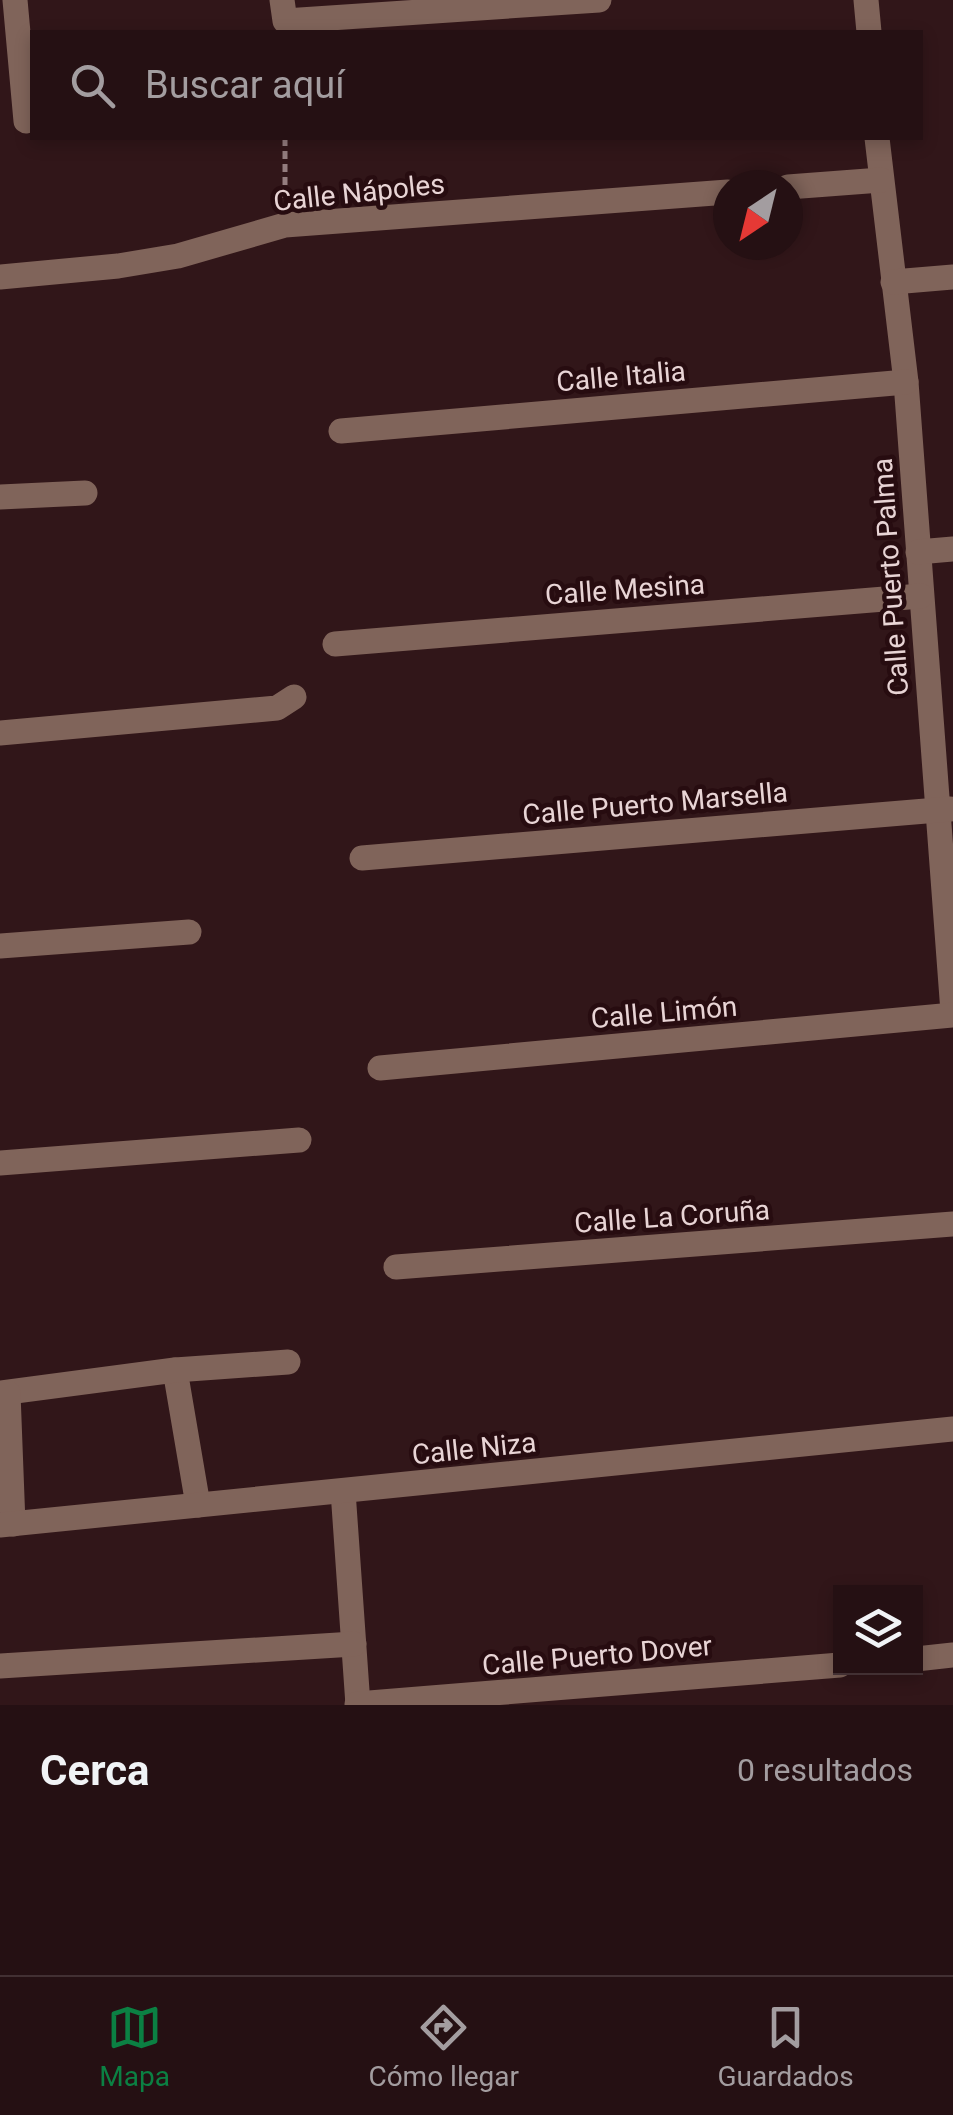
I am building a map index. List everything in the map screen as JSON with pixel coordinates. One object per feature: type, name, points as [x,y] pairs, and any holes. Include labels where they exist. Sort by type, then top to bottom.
[{"type":"street","points":[[15,0],[26,121]]},
{"type":"street","points":[[283,10],[599,0]]},
{"type":"street","points":[[866,0],[869,30]]},
{"type":"street","name":"Calle Puerto Palma","points":[[878,140],[906,382],[921,596],[945,809],[953,1014]]},
{"type":"street","points":[[803,186],[881,180]]},
{"type":"street","name":"Calle Nápoles","points":[[0,277],[178,256],[285,225],[713,193]]},
{"type":"street","points":[[893,282],[953,277]]},
{"type":"street","name":"Calle Italia","points":[[341,431],[906,382]]},
{"type":"street","points":[[0,498],[85,494]]},
{"type":"street","points":[[918,552],[953,549]]},
{"type":"street","name":"Calle Mesina","points":[[335,644],[921,596]]},
{"type":"street","points":[[0,733],[277,708],[294,698]]},
{"type":"street","name":"Calle Puerto Marsella","points":[[362,858],[945,809]]},
{"type":"street","points":[[0,946],[190,932]]},
{"type":"street","name":"Calle Limón","points":[[380,1068],[953,1014]]},
{"type":"street","points":[[0,1162],[299,1140]]},
{"type":"street","name":"Calle La Coruña","points":[[396,1267],[953,1224]]},
{"type":"street","points":[[6,1524],[4,1393],[176,1370],[288,1362]]},
{"type":"street","points":[[176,1370],[198,1505]]},
{"type":"street","name":"Calle Niza","points":[[6,1524],[953,1429]]},
{"type":"street","points":[[344,1491],[358,1705]]},
{"type":"street","points":[[0,1666],[354,1644]]},
{"type":"street","points":[[923,1658],[953,1656]]},
{"type":"street","name":"Calle Puerto Dover","points":[[358,1705],[833,1666]]},
{"type":"path","points":[[285,140],[285,225]]}]
